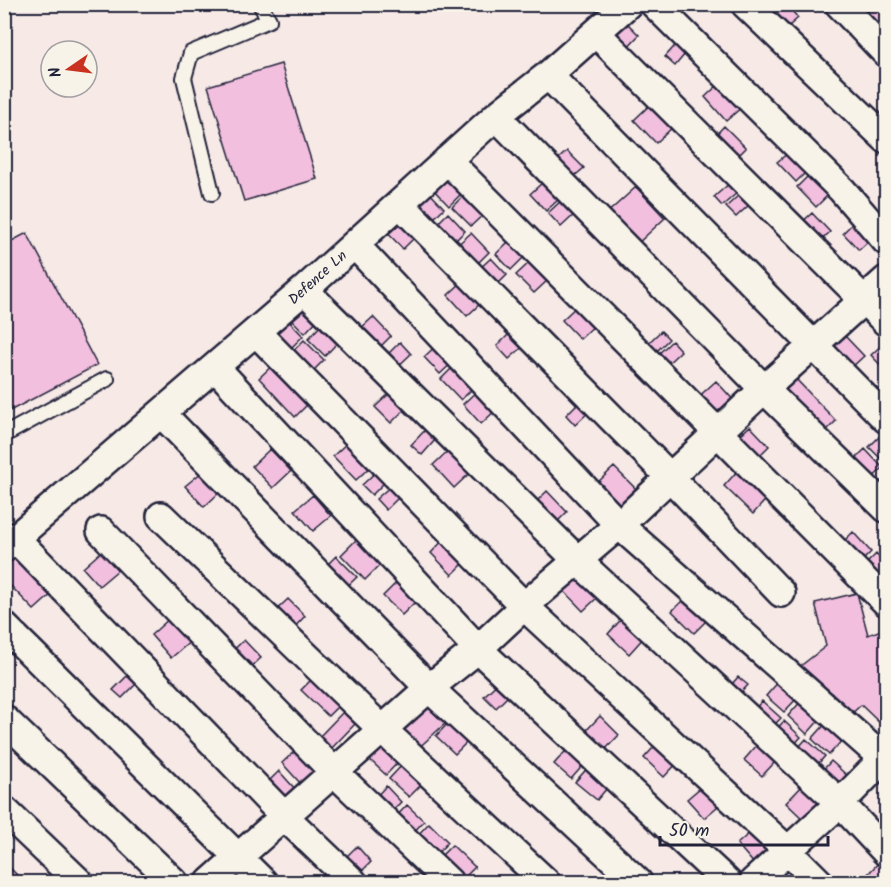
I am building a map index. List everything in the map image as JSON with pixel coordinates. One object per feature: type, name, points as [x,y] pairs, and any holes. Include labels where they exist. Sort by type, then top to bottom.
[{"type":"street","name":"Defence Ln","points":[[10,543],[256,332],[496,116],[548,75],[628,4]]},
{"type":"street","points":[[654,4],[842,190],[886,241]]},
{"type":"street","points":[[744,4],[886,139]]},
{"type":"street","points":[[838,4],[886,53]]},
{"type":"street","points":[[596,33],[886,322]]},
{"type":"street","points":[[548,75],[886,419]]},
{"type":"street","points":[[496,116],[764,389],[886,508]]},
{"type":"street","points":[[447,160],[886,602]]},
{"type":"street","points":[[400,204],[669,476],[781,593]]},
{"type":"street","points":[[355,245],[619,525],[885,758],[840,803],[753,882]]},
{"type":"street","points":[[210,882],[429,688],[619,525],[669,476],[886,280]]},
{"type":"street","points":[[304,290],[578,561],[840,803],[886,852]]},
{"type":"street","points":[[256,332],[524,606],[819,882]]},
{"type":"street","points":[[215,367],[478,648],[727,882]]},
{"type":"street","points":[[161,413],[429,688],[638,882]]},
{"type":"street","points":[[161,516],[383,730],[546,882]]},
{"type":"street","points":[[101,531],[334,772],[449,882]]},
{"type":"street","points":[[10,543],[353,882]]},
{"type":"street","points":[[4,626],[263,882]]},
{"type":"street","points":[[4,719],[174,882]]},
{"type":"street","points":[[4,810],[79,882]]},
{"type":"lane","points":[[212,193],[184,78],[191,53],[269,21],[260,4]]},
{"type":"lane","points":[[4,435],[107,379]]},
{"type":"building","points":[[775,4],[786,4],[798,18],[780,34],[763,15]]},
{"type":"building","points":[[875,4],[881,4],[886,10],[886,20],[873,33],[860,19]]},
{"type":"building","points":[[618,14],[639,35],[623,52],[602,31]]},
{"type":"building","points":[[680,40],[690,48],[675,66],[665,57]]},
{"type":"building","points":[[281,64],[317,179],[244,201],[208,86]]},
{"type":"building","points":[[721,82],[743,106],[726,121],[705,97]]},
{"type":"building","points":[[653,102],[675,125],[656,143],[634,120]]},
{"type":"building","points":[[724,126],[746,148],[733,161],[711,140]]},
{"type":"building","points":[[567,151],[584,168],[571,179],[555,162]]},
{"type":"building","points":[[788,153],[806,172],[796,182],[777,162]]},
{"type":"building","points":[[448,170],[466,189],[449,206],[430,186]]},
{"type":"building","points":[[812,172],[831,192],[816,207],[797,187]]},
{"type":"building","points":[[543,182],[559,199],[546,211],[530,194]]},
{"type":"building","points":[[730,183],[738,192],[722,206],[714,197]]},
{"type":"building","points":[[636,187],[665,218],[635,246],[605,215]]},
{"type":"building","points":[[427,190],[444,208],[431,221],[414,203]]},
{"type":"building","points":[[466,193],[485,213],[471,226],[452,207]]},
{"type":"building","points":[[740,194],[749,205],[736,217],[726,207]]},
{"type":"building","points":[[563,199],[576,213],[561,227],[548,213]]},
{"type":"building","points":[[399,213],[418,234],[403,249],[383,228]]},
{"type":"building","points":[[448,213],[465,231],[452,244],[435,226]]},
{"type":"building","points":[[812,213],[830,232],[817,244],[799,225]]},
{"type":"building","points":[[855,221],[872,238],[859,250],[843,233]]},
{"type":"building","points":[[27,233],[97,365],[4,414],[4,245]]},
{"type":"building","points":[[471,233],[489,252],[474,267],[455,247]]},
{"type":"building","points":[[510,240],[525,256],[511,270],[496,254]]},
{"type":"building","points":[[491,258],[507,275],[494,288],[478,270]]},
{"type":"building","points":[[530,262],[548,280],[534,293],[516,275]]},
{"type":"building","points":[[462,282],[481,303],[467,316],[448,295]]},
{"type":"building","points":[[299,301],[318,319],[305,333],[286,314]]},
{"type":"building","points":[[578,305],[596,324],[580,339],[562,320]]},
{"type":"building","points":[[283,315],[303,336],[287,352],[267,331]]},
{"type":"building","points":[[373,317],[391,336],[377,350],[358,331]]},
{"type":"building","points":[[322,324],[339,341],[325,356],[308,339]]},
{"type":"building","points":[[513,330],[526,344],[509,359],[497,346]]},
{"type":"building","points":[[661,331],[669,339],[653,355],[645,346]]},
{"type":"building","points":[[845,336],[864,356],[851,368],[832,348]]},
{"type":"building","points":[[304,340],[324,360],[307,377],[287,357]]},
{"type":"building","points":[[672,341],[681,351],[664,367],[655,357]]},
{"type":"building","points":[[886,341],[886,371],[871,355]]},
{"type":"building","points":[[400,342],[411,354],[393,371],[382,360]]},
{"type":"building","points":[[440,342],[456,359],[440,374],[424,357]]},
{"type":"building","points":[[275,363],[311,401],[295,417],[259,378]]},
{"type":"building","points":[[457,363],[477,384],[461,400],[441,379]]},
{"type":"building","points":[[794,377],[836,421],[820,437],[778,392]]},
{"type":"building","points":[[716,381],[738,405],[717,424],[695,400]]},
{"type":"building","points":[[480,388],[498,408],[481,424],[463,404]]},
{"type":"building","points":[[393,390],[408,406],[391,423],[375,407]]},
{"type":"building","points":[[583,398],[593,408],[575,425],[566,415]]},
{"type":"building","points":[[750,426],[769,446],[754,461],[735,440]]},
{"type":"building","points":[[426,429],[436,439],[422,455],[411,445]]},
{"type":"building","points":[[886,430],[886,461],[885,463],[869,447]]},
{"type":"building","points":[[348,442],[371,466],[356,480],[333,456]]},
{"type":"building","points":[[270,449],[291,471],[273,488],[252,466]]},
{"type":"building","points":[[450,449],[472,471],[454,488],[433,465]]},
{"type":"building","points":[[865,449],[883,468],[868,482],[851,463]]},
{"type":"building","points":[[614,467],[640,493],[625,509],[598,482]]},
{"type":"building","points":[[741,467],[770,495],[753,514],[724,486]]},
{"type":"building","points":[[378,470],[387,480],[372,495],[362,485]]},
{"type":"building","points":[[202,472],[220,492],[204,507],[185,486]]},
{"type":"building","points":[[392,485],[401,495],[386,510],[376,499]]},
{"type":"building","points":[[547,491],[567,512],[552,527],[532,506]]},
{"type":"building","points":[[313,495],[331,516],[313,531],[295,510]]},
{"type":"building","points":[[853,532],[871,552],[858,565],[840,545]]},
{"type":"building","points":[[446,537],[468,559],[452,575],[431,553]]},
{"type":"building","points":[[357,539],[381,564],[365,580],[341,555]]},
{"type":"building","points":[[102,551],[118,570],[99,586],[83,568]]},
{"type":"building","points":[[16,553],[53,593],[34,610],[4,579],[4,564]]},
{"type":"building","points":[[876,554],[886,565],[886,582],[880,588],[862,568]]},
{"type":"building","points":[[336,556],[357,577],[340,593],[319,573]]},
{"type":"building","points":[[580,574],[600,595],[583,611],[563,590]]},
{"type":"building","points":[[398,581],[417,600],[402,615],[383,596]]},
{"type":"building","points":[[857,593],[868,635],[881,630],[886,635],[886,729],[861,705],[849,716],[798,668],[826,646],[815,603]]},
{"type":"building","points":[[689,594],[711,616],[694,633],[672,611]]},
{"type":"building","points":[[288,599],[305,616],[289,633],[271,615]]},
{"type":"building","points":[[625,615],[646,635],[629,654],[608,634]]},
{"type":"building","points":[[170,618],[191,641],[171,658],[151,635]]},
{"type":"building","points":[[244,640],[261,658],[243,674],[227,656]]},
{"type":"building","points":[[127,676],[136,684],[122,698],[113,690]]},
{"type":"building","points":[[504,677],[515,689],[496,708],[484,696]]},
{"type":"building","points":[[738,677],[748,685],[734,700],[725,692]]},
{"type":"building","points":[[311,680],[338,706],[328,716],[301,690]]},
{"type":"building","points":[[780,680],[798,697],[784,712],[766,696]]},
{"type":"building","points":[[429,699],[448,721],[413,753],[393,731]]},
{"type":"building","points":[[802,700],[821,718],[807,734],[788,716]]},
{"type":"building","points":[[762,701],[781,718],[768,731],[750,714]]},
{"type":"building","points":[[343,712],[355,724],[331,749],[319,737]]},
{"type":"building","points":[[600,716],[619,735],[601,754],[582,735]]},
{"type":"building","points":[[450,721],[470,739],[455,754],[436,736]]},
{"type":"building","points":[[784,721],[801,737],[788,751],[771,735]]},
{"type":"building","points":[[828,721],[845,737],[829,755],[812,739]]},
{"type":"building","points":[[662,738],[682,758],[664,777],[644,758]]},
{"type":"building","points":[[806,739],[825,756],[810,773],[791,756]]},
{"type":"building","points":[[387,740],[404,756],[386,775],[369,759]]},
{"type":"building","points":[[571,745],[587,761],[571,779],[554,764]]},
{"type":"building","points":[[757,745],[775,762],[762,776],[744,760]]},
{"type":"building","points":[[299,747],[319,767],[301,784],[282,763]]},
{"type":"building","points":[[831,761],[851,779],[835,796],[816,778]]},
{"type":"building","points":[[592,763],[613,781],[597,800],[575,782]]},
{"type":"building","points":[[403,764],[423,783],[409,797],[389,779]]},
{"type":"building","points":[[279,771],[296,790],[284,801],[267,783]]},
{"type":"building","points":[[707,782],[724,801],[704,818],[687,799]]},
{"type":"building","points":[[803,785],[823,804],[806,822],[786,803]]},
{"type":"building","points":[[386,786],[401,802],[388,815],[373,800]]},
{"type":"building","points":[[407,805],[424,821],[410,836],[394,819]]},
{"type":"building","points":[[429,823],[448,842],[433,858],[414,839]]},
{"type":"building","points":[[753,830],[772,852],[756,866],[737,844]]},
{"type":"building","points":[[452,845],[475,867],[460,882],[437,860]]},
{"type":"building","points":[[357,846],[371,862],[358,875],[344,859]]},
{"type":"building","points":[[883,858],[886,861],[886,882],[870,882],[865,877]]},
{"type":"building","points":[[4,862],[17,875],[9,882],[4,882]]}]
